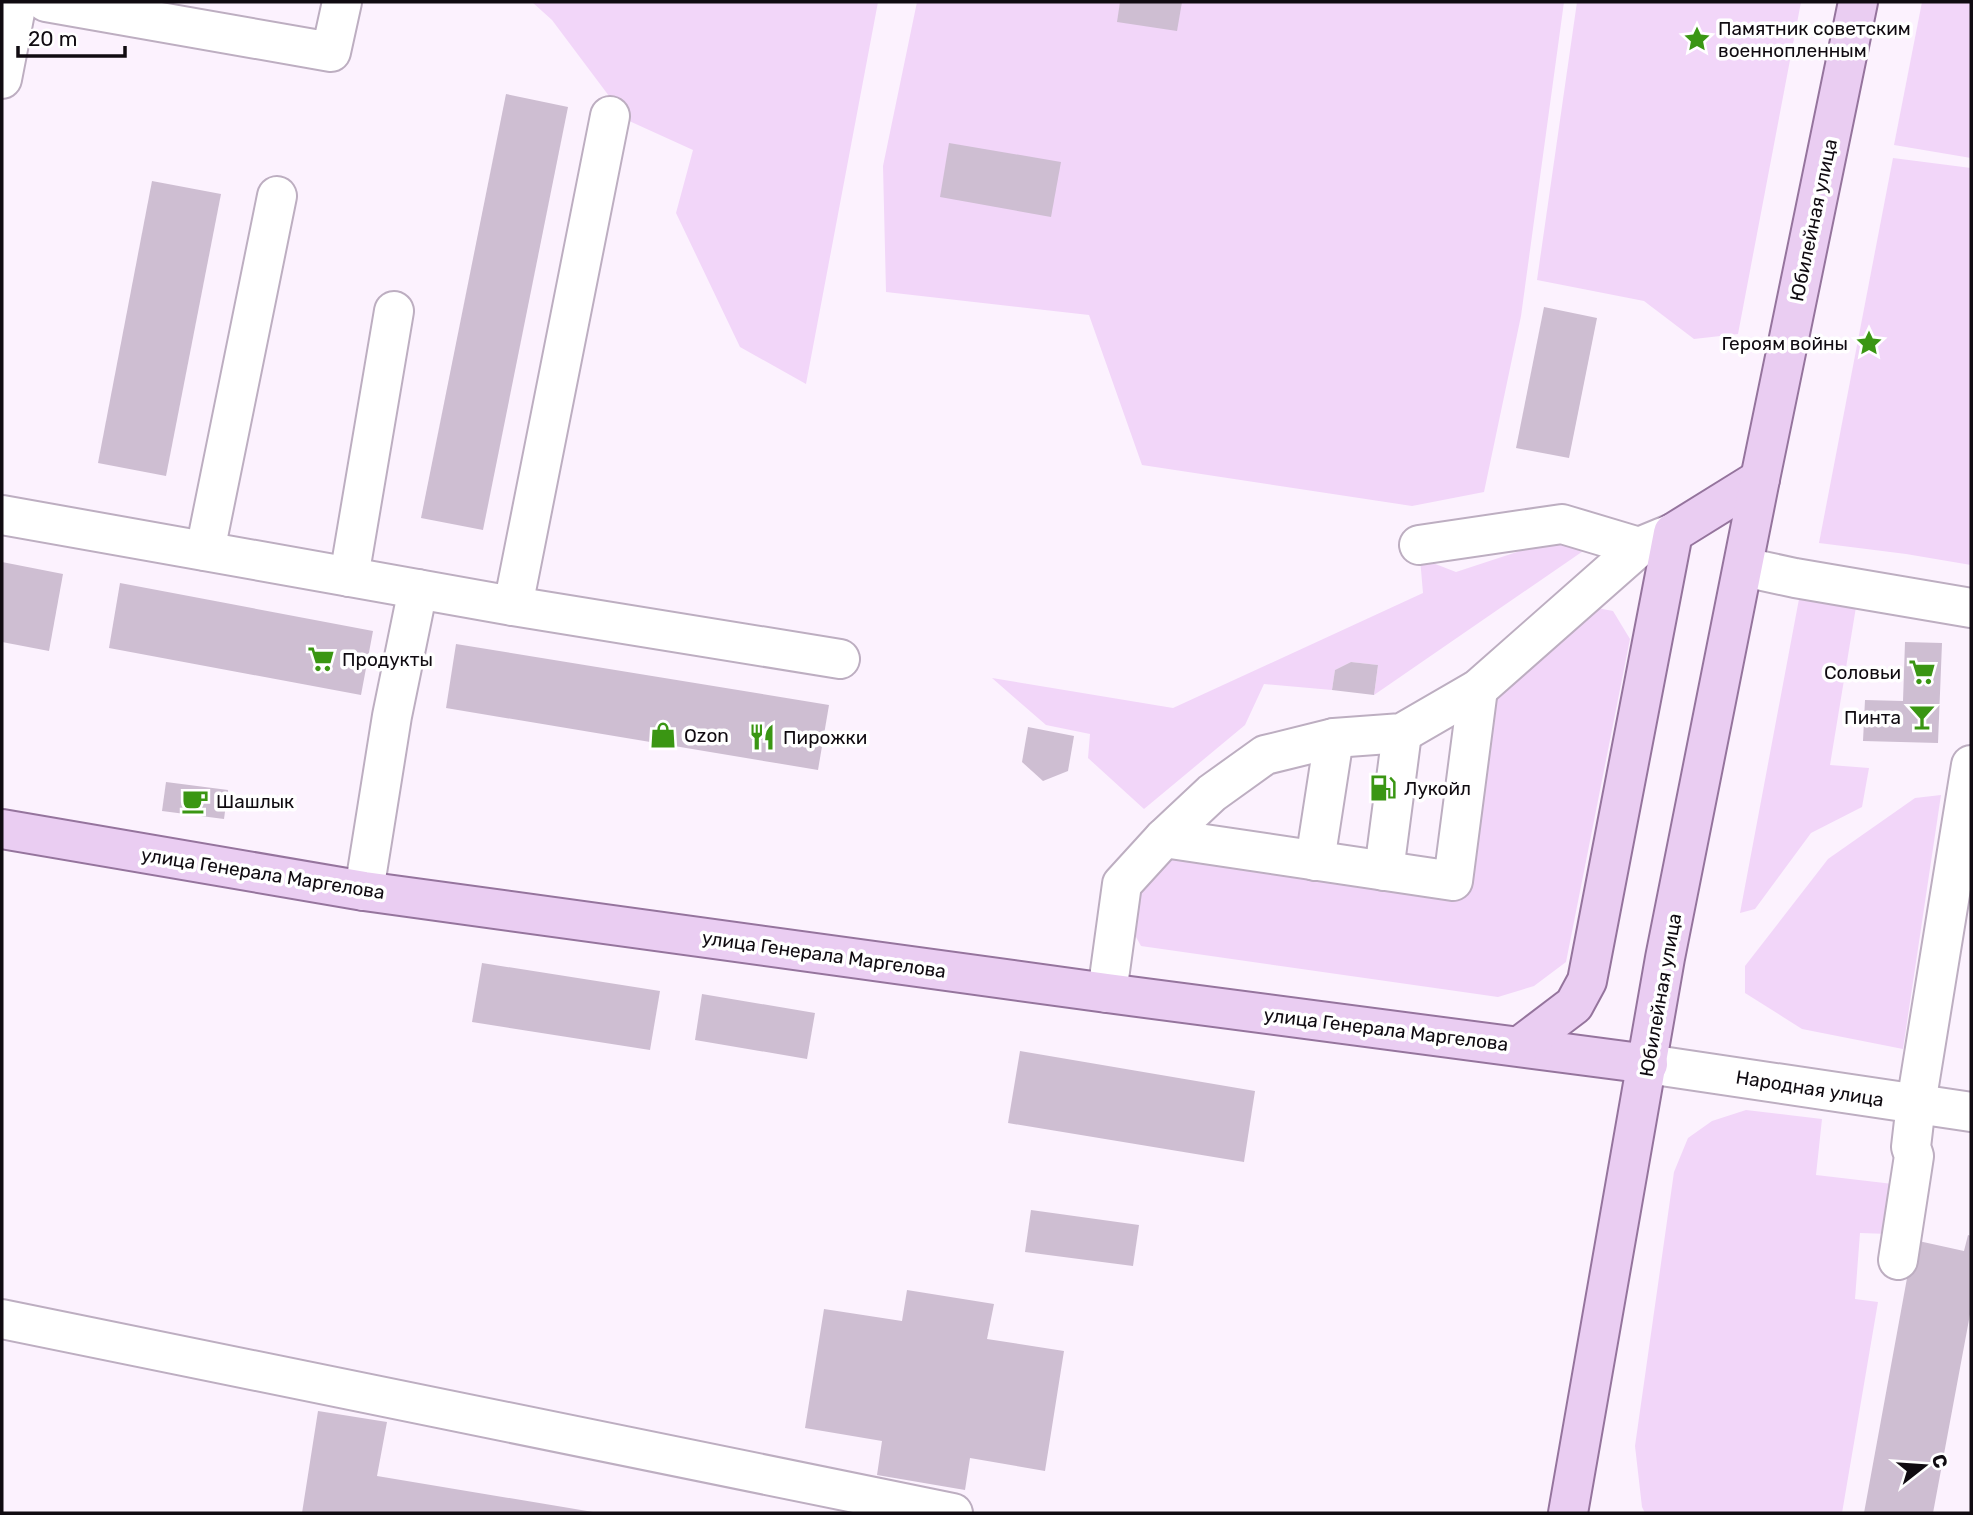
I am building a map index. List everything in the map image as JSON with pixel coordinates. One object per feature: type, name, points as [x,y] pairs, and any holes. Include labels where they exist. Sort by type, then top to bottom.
[{"type":"main road","name":"Юбилейная улица","points":[[1570,1512],[1665,958],[1858,2]]},
{"type":"main road","points":[[1520,1046],[1574,1005],[1587,981],[1656,540],[1760,479]]},
{"type":"main road","name":"улица Генерала Маргелова","points":[[2,830],[363,891],[1648,1064]]},
{"type":"street","points":[[2,79],[17,2]]},
{"type":"street","points":[[46,2],[127,9],[331,52],[342,2]]},
{"type":"street","points":[[513,606],[610,116]]},
{"type":"street","points":[[205,551],[277,196]]},
{"type":"street","points":[[349,576],[394,311]]},
{"type":"street","points":[[2,515],[513,606],[840,659]]},
{"type":"street","points":[[1419,545],[1562,524],[1656,540]]},
{"type":"street","points":[[1107,993],[1122,884],[1164,838],[1212,793],[1265,755],[1334,738],[1402,733],[1478,689],[1656,540]]},
{"type":"street","points":[[1744,567],[1971,608]]},
{"type":"street","points":[[363,891],[392,716],[418,589]]},
{"type":"street","points":[[1164,838],[1452,881],[1478,689]]},
{"type":"street","points":[[1384,871],[1402,733]]},
{"type":"street","points":[[1315,861],[1334,738]]},
{"type":"street","points":[[1898,1260],[1914,1156],[1911,1147],[1916,1104],[1971,765]]},
{"type":"street","name":"Народная улица","points":[[1648,1064],[1971,1112]]},
{"type":"street","points":[[2,1320],[953,1513]]},
{"type":"shaded area","points":[[532,2],[878,2],[806,384],[740,347],[676,213],[693,150],[627,120],[552,20]]},
{"type":"shaded area","points":[[917,2],[1564,2],[1521,316],[1484,492],[1412,506],[1142,465],[1089,315],[886,292],[883,166]]},
{"type":"shaded area","points":[[1577,2],[1801,2],[1738,334],[1694,339],[1644,301],[1537,280]]},
{"type":"shaded area","points":[[1922,2],[1971,2],[1971,158],[1894,145]]},
{"type":"shaded area","points":[[1893,158],[1971,168],[1971,565],[1819,543]]},
{"type":"shaded area","points":[[1550,541],[1589,547],[1374,695],[1378,665],[1351,662],[1335,670],[1332,690],[1264,684],[1245,725],[1144,809],[1088,758],[1090,734],[1046,725],[992,678],[1173,708],[1423,593],[1420,558],[1456,572]]},
{"type":"shaded area","points":[[1799,599],[1856,607],[1830,765],[1869,768],[1862,807],[1811,833],[1755,909],[1740,913]]},
{"type":"shaded area","points":[[1587,606],[1613,611],[1630,639],[1566,962],[1534,986],[1498,997],[1141,946],[1131,928],[1138,878],[1194,847],[1460,884],[1485,697]]},
{"type":"shaded area","points":[[1941,795],[1903,1049],[1802,1029],[1745,993],[1745,966],[1828,859],[1915,798]]},
{"type":"shaded area","points":[[1746,1110],[1822,1119],[1816,1175],[1893,1184],[1889,1234],[1860,1233],[1855,1299],[1878,1302],[1842,1513],[1645,1513],[1635,1446],[1674,1172],[1688,1138],[1712,1121]]},
{"type":"building","points":[[1120,2],[1182,2],[1177,31],[1117,22]]},
{"type":"building","points":[[506,94],[568,107],[483,530],[421,518]]},
{"type":"building","points":[[949,143],[1061,162],[1051,217],[940,197]]},
{"type":"building","points":[[152,181],[221,194],[166,476],[98,463]]},
{"type":"building","points":[[1544,307],[1597,318],[1569,458],[1516,448]]},
{"type":"building","points":[[2,562],[63,574],[49,651],[2,642]]},
{"type":"building","points":[[120,583],[373,631],[361,695],[109,648]]},
{"type":"building","points":[[1905,642],[1942,643],[1938,743],[1863,741],[1865,700],[1903,701]]},
{"type":"building","points":[[456,644],[829,705],[818,770],[446,708]]},
{"type":"building","points":[[1351,662],[1378,665],[1374,695],[1332,690],[1335,670]]},
{"type":"building","points":[[1028,727],[1074,736],[1068,771],[1043,781],[1022,762]]},
{"type":"building","name":"Шашлык","points":[[166,782],[228,790],[224,819],[162,811]]},
{"type":"building","points":[[482,963],[660,991],[650,1050],[472,1022]]},
{"type":"building","points":[[702,994],[815,1013],[807,1059],[695,1040]]},
{"type":"building","points":[[1020,1051],[1255,1091],[1244,1162],[1008,1123]]},
{"type":"building","points":[[1031,1210],[1139,1225],[1133,1266],[1025,1252]]},
{"type":"building","points":[[1968,1235],[1971,1236],[1971,1309],[1933,1513],[1864,1513],[1914,1240],[1964,1251]]},
{"type":"building","points":[[907,1290],[994,1304],[987,1339],[1064,1351],[1045,1471],[970,1458],[965,1490],[877,1475],[882,1441],[805,1428],[824,1309],[902,1321]]},
{"type":"building","points":[[318,1411],[387,1422],[377,1476],[599,1513],[302,1513]]},
{"type":"place","name":"Памятник советским военнопленным","points":[[1697,39]]},
{"type":"place","name":"Героям войны","points":[[1869,343]]},
{"type":"place","name":"Продукты","points":[[321,659]]},
{"type":"place","name":"Соловьи","points":[[1922,672]]},
{"type":"place","name":"Пинта","points":[[1922,717]]},
{"type":"place","name":"Ozon","points":[[663,735]]},
{"type":"place","name":"Пирожки","points":[[762,737]]},
{"type":"place","name":"Лукойл","points":[[1383,788]]},
{"type":"place","name":"Шашлык","points":[[195,801]]}]
